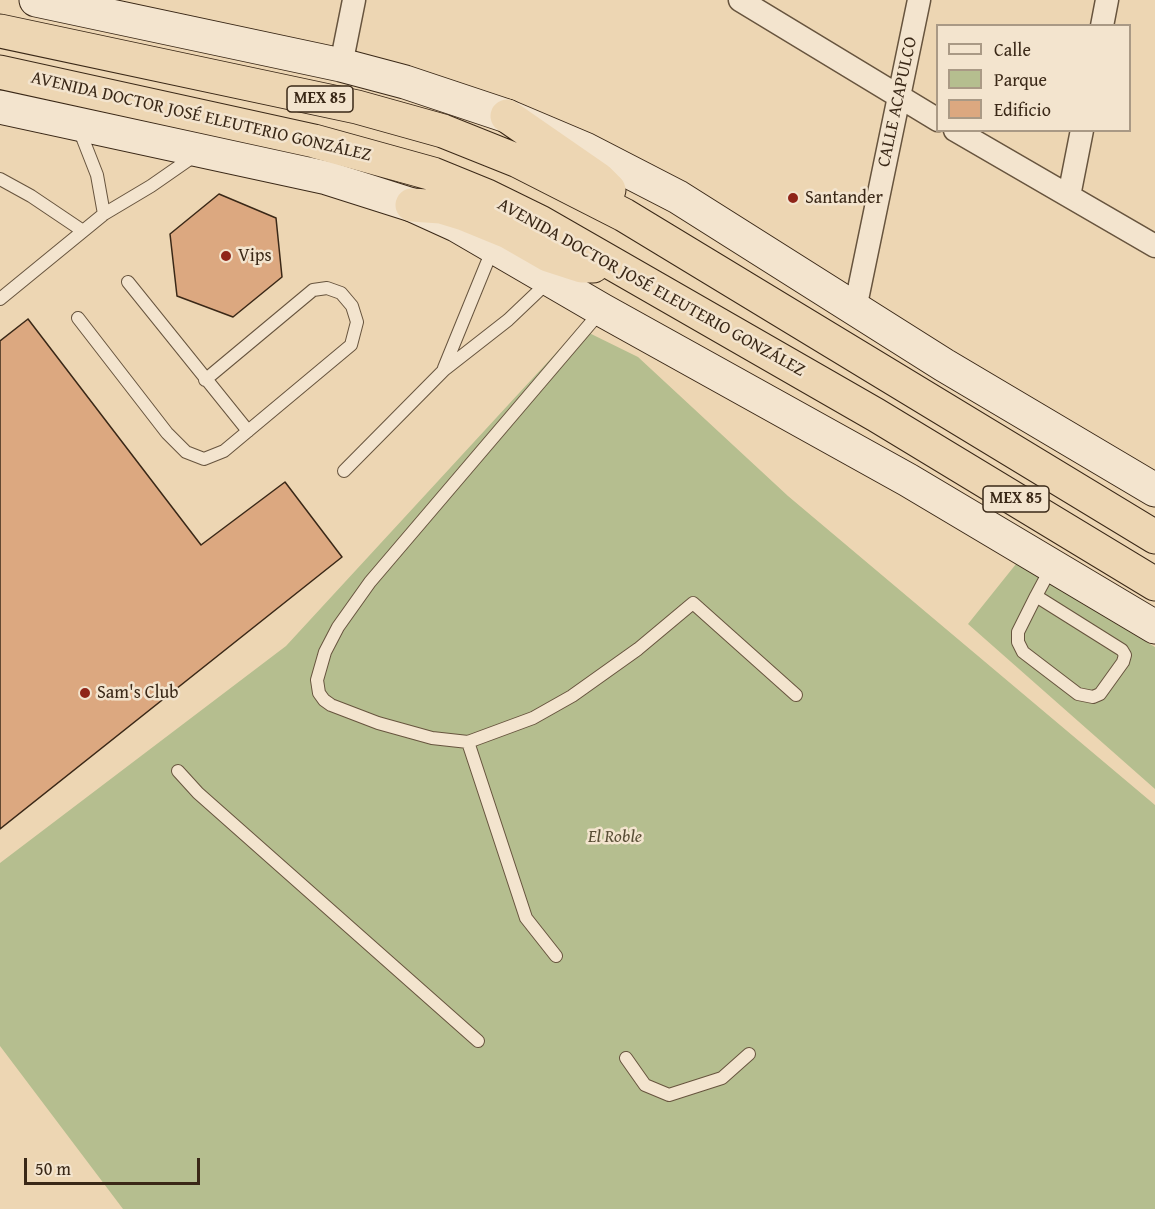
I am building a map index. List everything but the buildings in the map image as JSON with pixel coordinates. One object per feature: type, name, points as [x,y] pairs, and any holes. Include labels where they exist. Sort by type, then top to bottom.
[{"type":"highway","name":"MEX 85","points":[[0,31],[256,84],[401,118],[487,147],[559,180],[624,214],[900,384],[1155,537]]},
{"type":"highway","name":"AVENIDA DOCTOR JOSÉ ELEUTERIO GONZÁLEZ","points":[[0,72],[236,122],[433,174],[487,196],[540,222],[876,416],[1155,584]]},
{"type":"highway","points":[[507,116],[598,178],[614,196],[624,214]]},
{"type":"highway","points":[[412,205],[441,207],[464,214],[508,232],[548,255],[582,266],[612,265]]},
{"type":"street","points":[[36,0],[341,65],[405,82],[507,116],[585,149],[678,197],[1000,400],[1155,490]]},
{"type":"street","points":[[341,65],[354,0]]},
{"type":"street","points":[[740,0],[899,99],[936,119]]},
{"type":"street","name":"CALLE ACAPULCO","points":[[855,309],[919,0]]},
{"type":"street","points":[[1102,24],[1107,0]]},
{"type":"street","points":[[0,107],[327,178],[412,205],[456,225],[602,310],[899,474],[1155,627]]},
{"type":"street","points":[[958,132],[1155,246]]},
{"type":"street","points":[[1069,196],[1082,132]]},
{"type":"lane","points":[[76,122],[97,175],[105,214]]},
{"type":"lane","points":[[0,299],[105,214],[151,186],[201,151]]},
{"type":"lane","points":[[0,179],[83,231]]},
{"type":"lane","points":[[444,370],[494,247]]},
{"type":"lane","points":[[344,471],[444,370],[508,320],[551,279]]},
{"type":"lane","points":[[128,282],[248,431]]},
{"type":"lane","points":[[78,318],[167,433],[186,453],[204,459],[224,451],[351,345],[357,322],[352,306],[341,293],[327,288],[313,290],[205,380]]},
{"type":"lane","points":[[602,310],[370,582],[338,627],[320,669],[317,680],[319,693],[331,705],[378,723],[432,738],[468,742],[533,718],[572,696],[638,649],[693,603],[796,694]]},
{"type":"lane","points":[[1036,596],[1122,650],[1125,655],[1117,675],[1100,694],[1093,697],[1078,694],[1023,652],[1018,642],[1018,632],[1036,596],[1053,565]]},
{"type":"lane","points":[[468,742],[526,918],[556,956]]},
{"type":"lane","points":[[178,771],[198,793],[478,1041]]},
{"type":"lane","points":[[626,1058],[645,1085],[669,1095],[722,1078],[749,1054]]},
{"type":"green space","name":"El Roble","points":[[579,328],[638,357],[788,496],[1155,805],[1155,1209],[123,1209],[0,1046],[0,863],[286,646]]},
{"type":"green space","points":[[1016,564],[1155,647],[1155,789],[968,624]]},
{"type":"place","name":"Santander","points":[[793,198]]},
{"type":"place","name":"Vips","points":[[226,256]]},
{"type":"place","name":"Sam's Club","points":[[85,693]]}]
